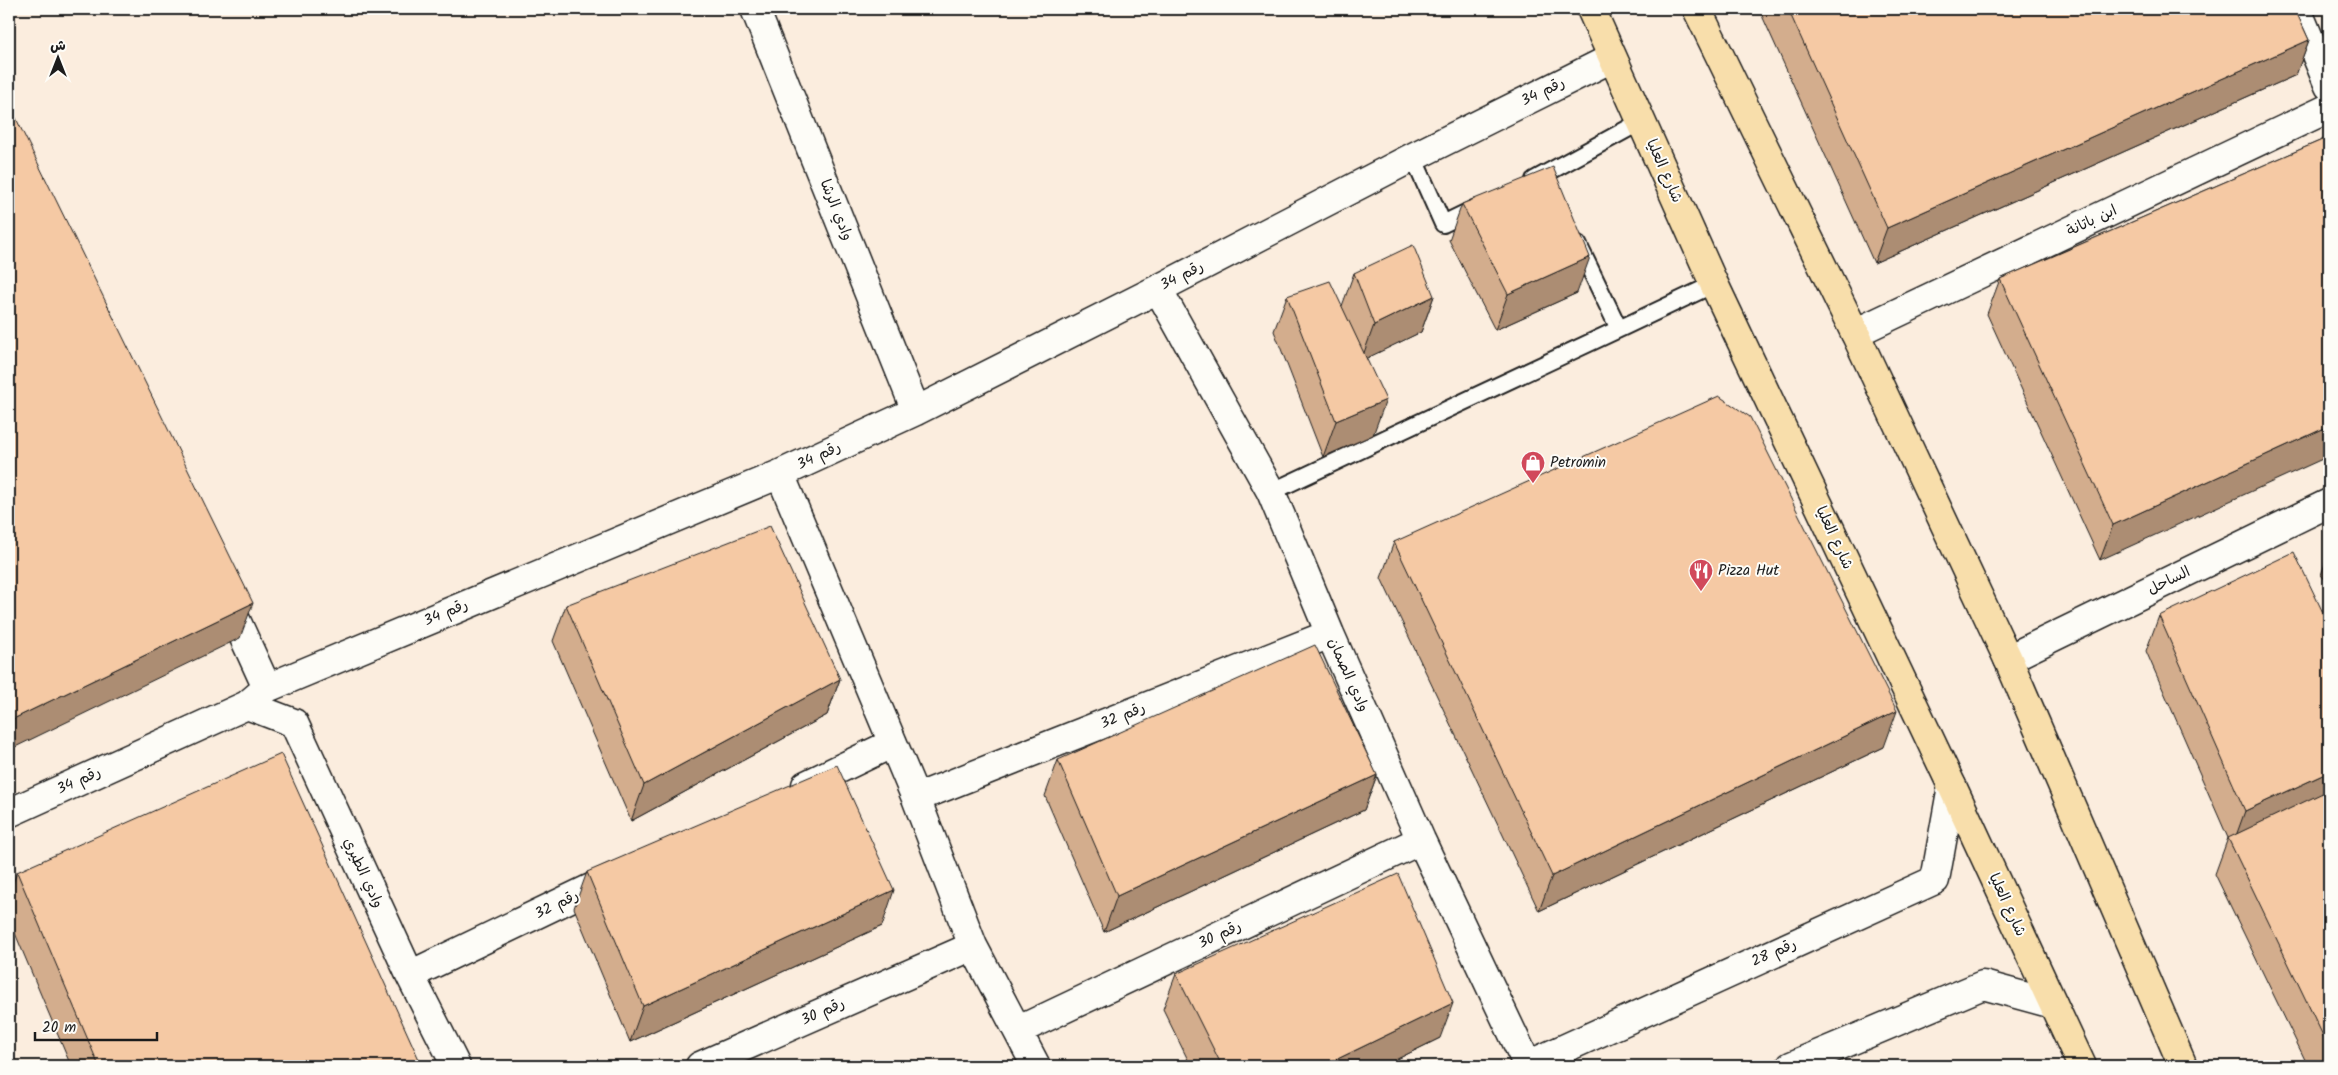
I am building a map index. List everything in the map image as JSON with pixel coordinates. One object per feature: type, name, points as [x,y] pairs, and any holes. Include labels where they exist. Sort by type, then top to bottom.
[{"type":"main road","name":"شارع العليا","points":[[1590,9],[1714,284],[1952,786],[2082,1066]]},
{"type":"main road","points":[[1697,9],[1855,333],[2008,659],[2183,1066]]},
{"type":"street","points":[[2297,9],[2329,86]]},
{"type":"street","name":"وادي الرشا","points":[[760,10],[916,411]]},
{"type":"street","name":"رقم 34","points":[[9,812],[257,696],[780,474],[916,411],[1413,157],[1612,58]]},
{"type":"street","name":"ابن باتانة","points":[[1855,333],[2329,108]]},
{"type":"street","name":"وادي الصمان","points":[[1158,289],[1271,492],[1330,634],[1421,840],[1527,1066]]},
{"type":"street","points":[[780,474],[916,798],[973,946],[1019,1030],[1036,1066]]},
{"type":"street","name":"الساحل","points":[[2008,659],[2329,503]]},
{"type":"street","points":[[214,571],[257,696]]},
{"type":"street","name":"رقم 32","points":[[916,798],[1330,634]]},
{"type":"street","name":"وادي الطيري","points":[[257,696],[294,723],[410,975],[456,1066]]},
{"type":"street","points":[[785,794],[893,743]]},
{"type":"street","name":"رقم 28","points":[[1527,1066],[1935,880],[1952,786]]},
{"type":"street","name":"رقم 30","points":[[1019,1030],[1421,840]]},
{"type":"street","name":"رقم 32","points":[[410,975],[633,868]]},
{"type":"street","name":"رقم 30","points":[[700,1066],[973,946]]},
{"type":"street","points":[[1791,1066],[1983,985],[2052,1004]]},
{"type":"lane","points":[[1521,186],[1547,174],[1642,121]]},
{"type":"lane","points":[[1413,157],[1443,224],[1486,203]]},
{"type":"lane","points":[[1547,174],[1555,192]]},
{"type":"lane","points":[[1571,228],[1619,329]]},
{"type":"lane","points":[[1271,492],[1714,284]]},
{"type":"building","points":[[1788,9],[2295,9],[2309,40],[1887,228]]},
{"type":"building","points":[[9,104],[253,603],[9,721]]},
{"type":"building","points":[[2329,137],[2329,426],[2113,525],[2000,279]]},
{"type":"building","points":[[1553,167],[1590,257],[1508,294],[1462,204]]},
{"type":"building","points":[[1413,245],[1434,296],[1374,325],[1354,273]]},
{"type":"building","points":[[1330,281],[1386,400],[1336,421],[1287,296]]},
{"type":"building","points":[[1719,396],[1750,417],[1897,711],[1552,876],[1394,542]]},
{"type":"building","points":[[770,526],[840,679],[644,785],[566,605]]},
{"type":"building","points":[[2294,552],[2329,625],[2329,772],[2245,811],[2159,616]]},
{"type":"building","points":[[1315,645],[1377,775],[1117,896],[1058,760]]},
{"type":"building","points":[[281,754],[422,1066],[99,1066],[17,872]]},
{"type":"building","points":[[837,765],[894,890],[643,1006],[587,872]]},
{"type":"building","points":[[2329,790],[2329,1048],[2228,838]]},
{"type":"building","points":[[1398,874],[1453,1003],[1323,1066],[1222,1066],[1176,974]]},
{"type":"place","name":"Petromin","points":[[1533,484]]},
{"type":"place","name":"Pizza Hut","points":[[1701,592]]}]
